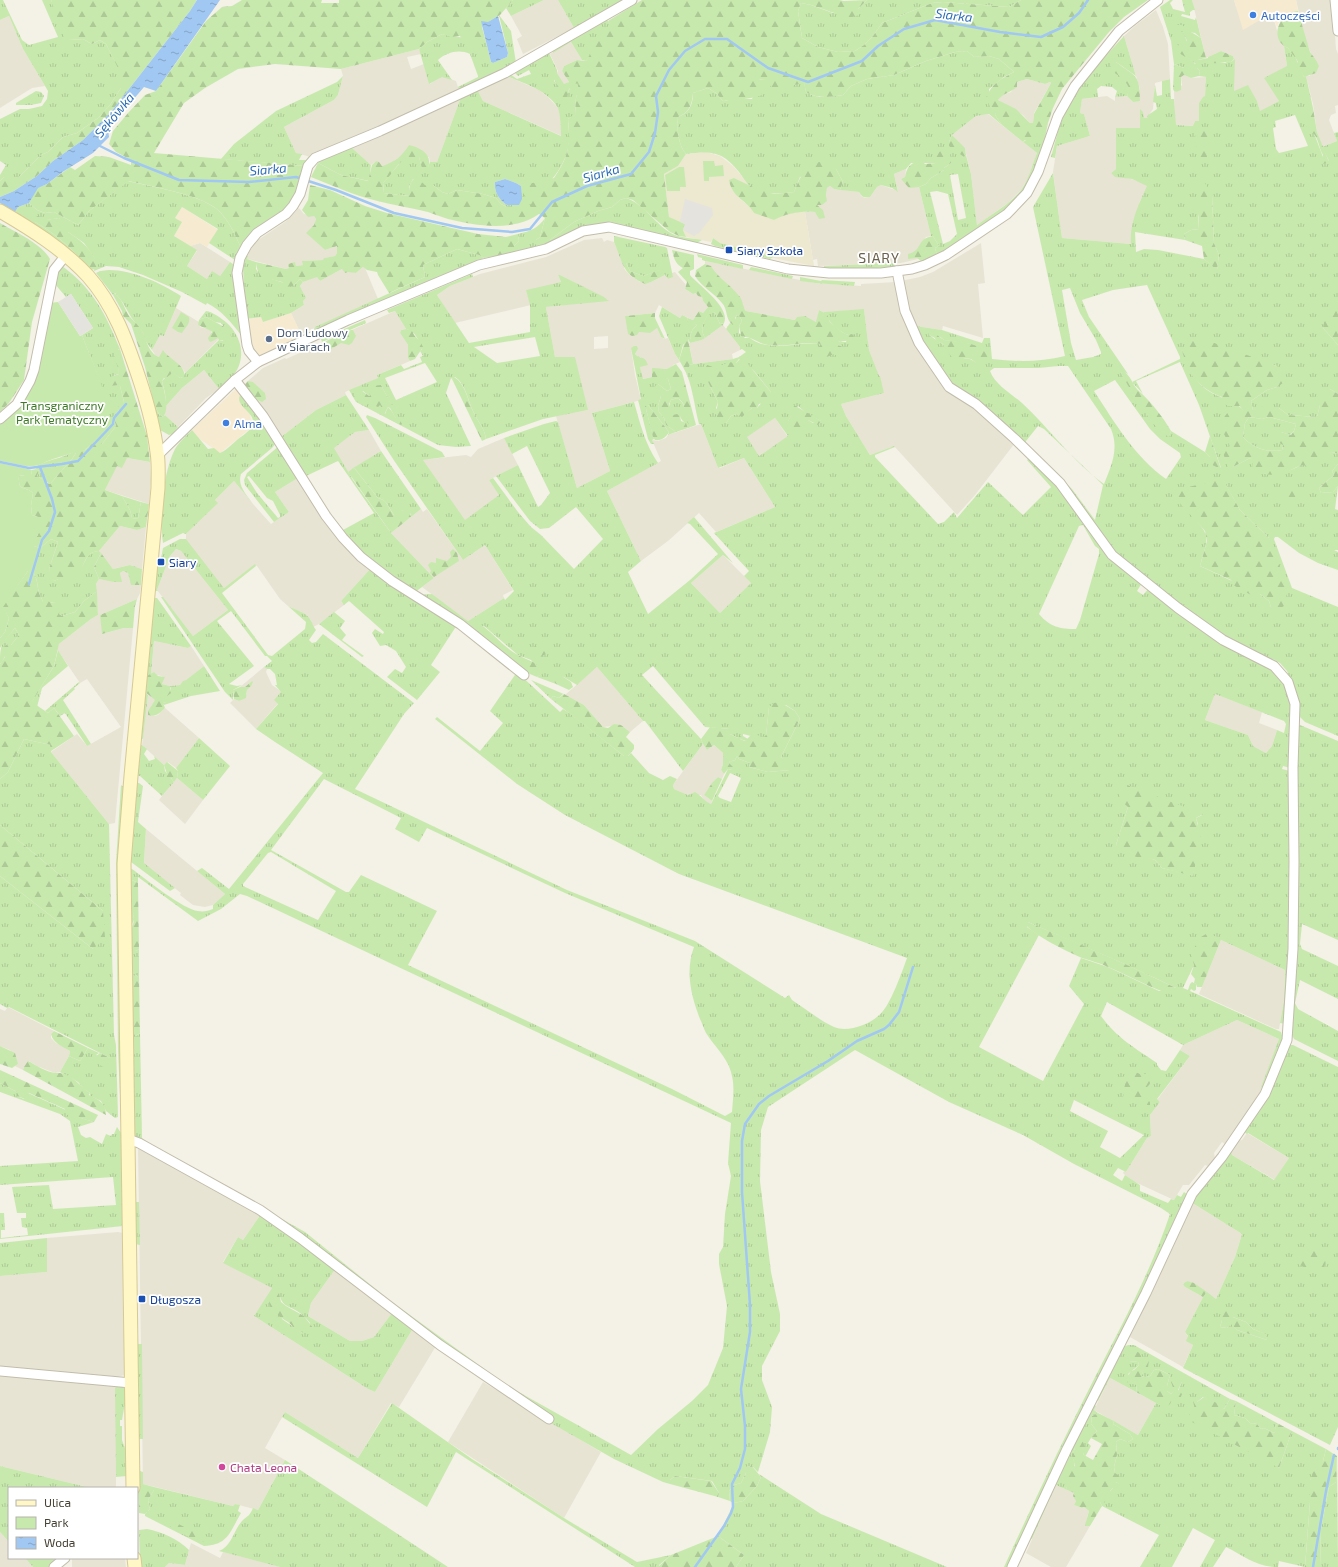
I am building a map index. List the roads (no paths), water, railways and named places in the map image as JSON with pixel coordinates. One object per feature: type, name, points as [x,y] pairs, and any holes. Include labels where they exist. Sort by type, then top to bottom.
[{"type":"main road","points":[[0,211],[32,230],[66,255],[85,273],[108,304],[129,348],[149,411],[157,453],[157,495],[124,864],[131,1255],[133,1487]]},
{"type":"street","points":[[258,362],[249,351],[247,345],[237,273],[240,258],[247,245],[257,234],[286,214],[293,206],[300,194],[308,166],[315,158],[380,131],[505,73],[632,0]]},
{"type":"street","points":[[157,453],[161,452],[180,435],[236,380],[258,362],[348,320],[479,265],[546,249],[583,231],[606,227],[788,269],[829,273],[881,273],[912,269],[926,265],[946,255],[1007,214],[1027,193],[1038,172],[1058,116],[1075,86],[1119,31],[1158,0]]},
{"type":"street","points":[[1335,0],[1338,31]]},
{"type":"street","points":[[0,419],[17,404],[30,382],[34,370],[54,270],[66,255]]},
{"type":"street","points":[[897,271],[905,311],[919,343],[949,387],[981,408],[1060,483],[1112,555],[1178,608],[1223,640],[1274,666],[1288,682],[1295,704],[1293,768],[1293,949],[1287,1040],[1265,1094],[1222,1157],[1192,1194],[1146,1293],[1067,1449],[1012,1567]]},
{"type":"street","points":[[236,380],[263,416],[326,516],[343,538],[366,562],[418,599],[460,624],[524,675]]},
{"type":"street","points":[[128,1139],[139,1143],[260,1210],[300,1238],[440,1345],[549,1419]]},
{"type":"street","points":[[0,1371],[131,1382]]},
{"type":"street","points":[[54,1567],[64,1559]]},
{"type":"water","name":"Sękówka","points":[[197,0],[220,0],[156,91],[144,87],[108,129],[109,137],[93,153],[64,171],[47,184],[38,188],[29,203],[18,207],[15,212],[0,203],[0,197],[14,191],[37,176],[53,161],[83,140],[111,112]]},
{"type":"water","points":[[498,16],[508,53],[507,57],[493,63],[491,62],[481,21],[488,22]]},
{"type":"water","points":[[505,179],[521,186],[522,199],[519,205],[507,205],[498,195],[495,189],[495,182]]},
{"type":"waterway","name":"Siarka","points":[[98,145],[124,158],[179,180],[249,182],[296,177],[336,190],[394,213],[462,228],[512,232],[530,229],[552,202],[587,186],[631,174],[649,152],[655,133],[658,112],[656,96],[669,70],[685,51],[705,39],[727,39],[768,68],[808,82],[862,61],[878,46],[904,29],[935,20],[1000,32],[1041,37],[1063,27],[1079,13],[1088,0]]},
{"type":"waterway","points":[[0,462],[29,468],[78,461],[113,424],[114,418],[126,404]]},
{"type":"waterway","points":[[29,584],[42,540],[49,531],[55,512],[52,499],[40,467]]},
{"type":"waterway","points":[[695,1567],[724,1526],[731,1513],[733,1507],[732,1484],[740,1468],[745,1449],[745,1426],[741,1389],[750,1332],[750,1305],[742,1192],[742,1141],[745,1124],[759,1104],[769,1096],[828,1061],[857,1041],[884,1029],[889,1025],[899,1012],[913,967]]},
{"type":"waterway","points":[[1313,1567],[1326,1491],[1334,1455]]},
{"type":"place","name":"Autoczęści","points":[[1253,15]]},
{"type":"place","name":"Siary Szkoła","points":[[729,250]]},
{"type":"place","name":"Dom Ludowy w Siarach","points":[[269,339]]},
{"type":"place","name":"Alma","points":[[226,423]]},
{"type":"place","name":"Siary","points":[[161,562]]},
{"type":"place","name":"Długosza","points":[[142,1299]]},
{"type":"place","name":"Chata Leona","points":[[222,1467]]},
{"type":"district","name":"SIARY","points":[[879,257]]},
{"type":"park label","name":"Transgraniczny Park Tematyczny","points":[[62,412]]}]
